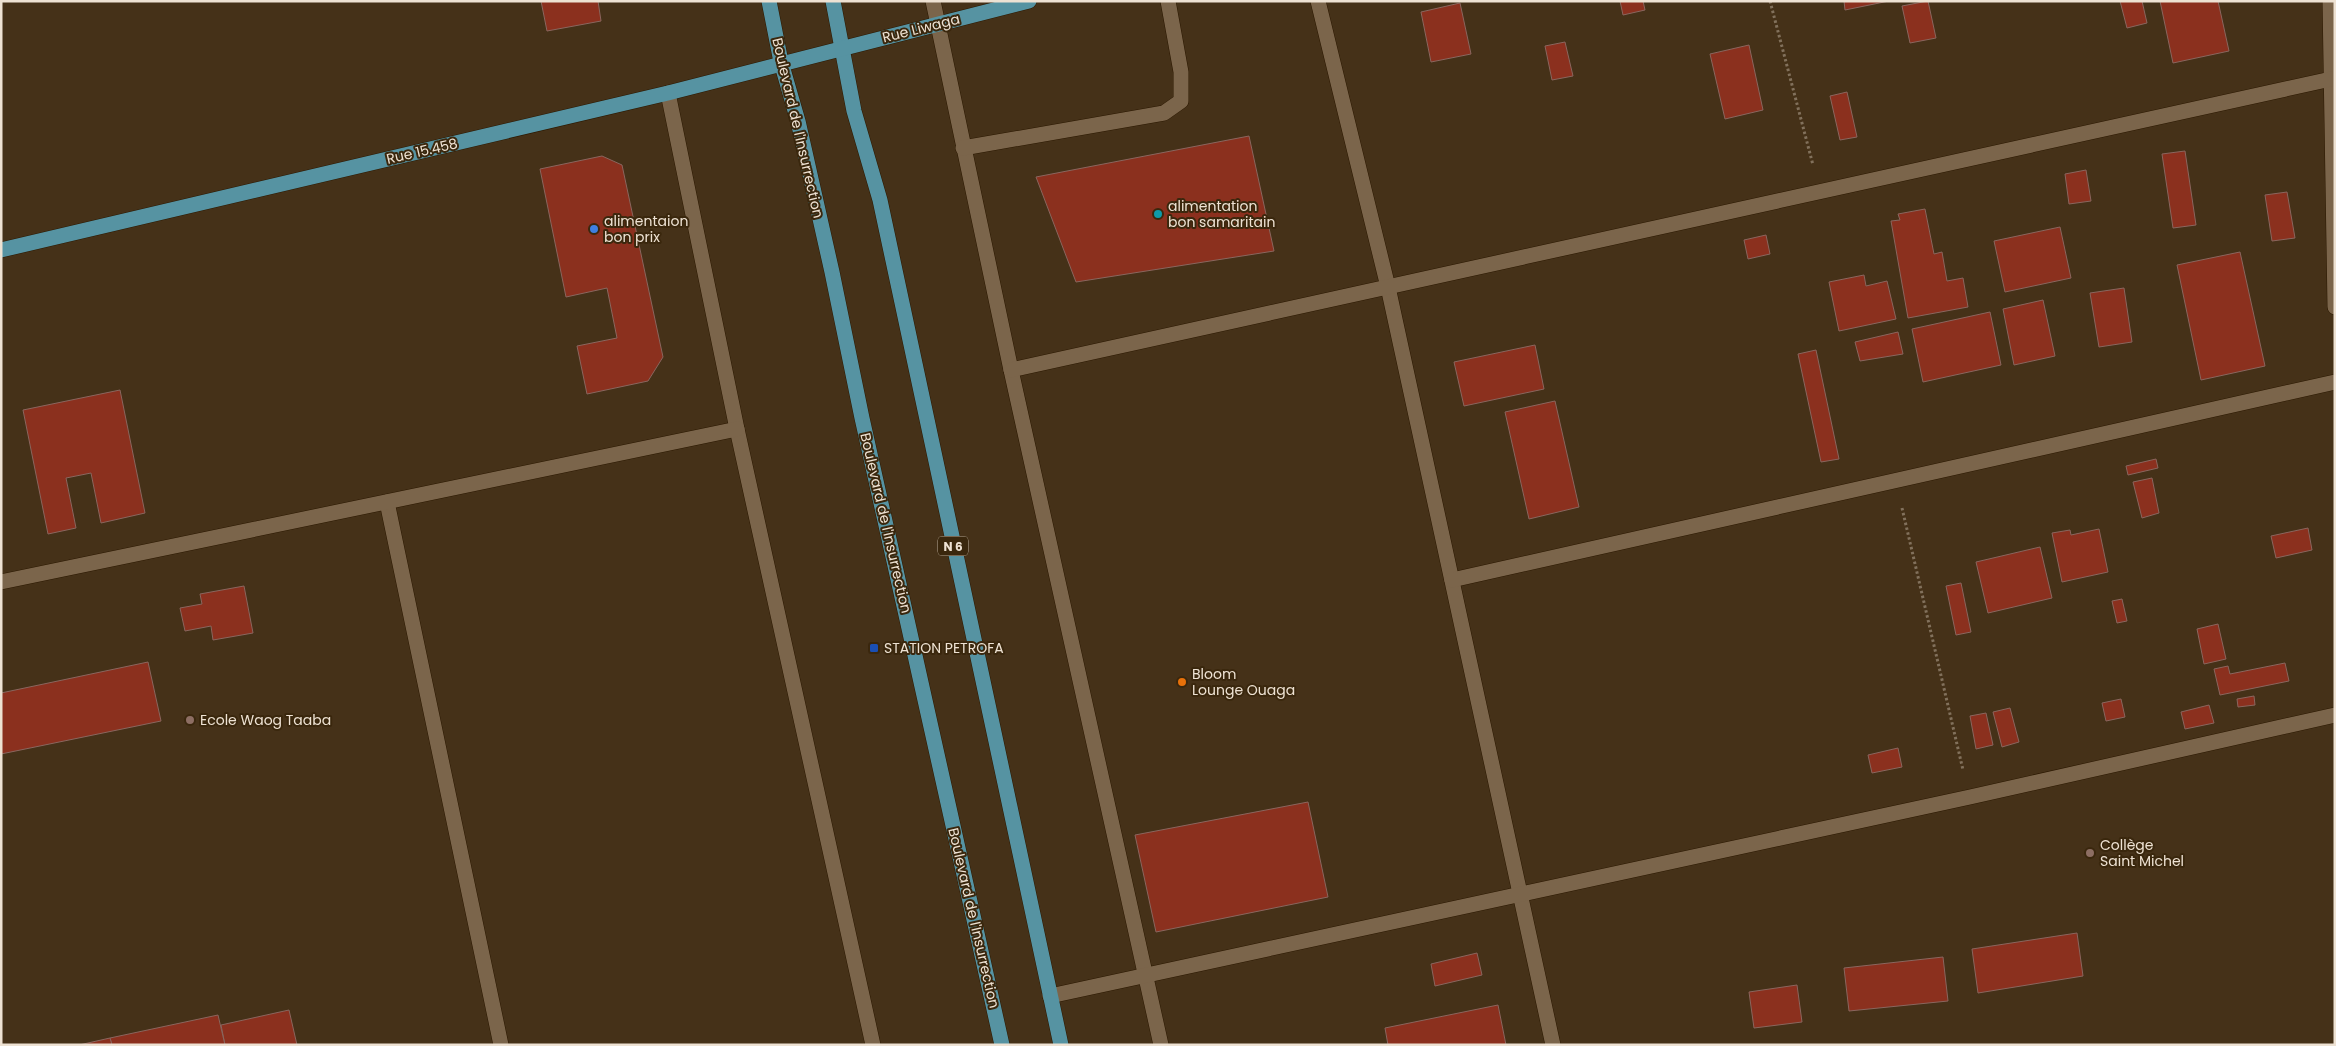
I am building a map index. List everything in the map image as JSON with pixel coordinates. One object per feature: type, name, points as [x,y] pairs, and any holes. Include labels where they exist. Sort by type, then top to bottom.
[{"type":"main road","name":"Boulevard de l'Insurrection","points":[[769,1],[781,62],[798,121],[832,272],[862,418],[1002,1045]]},
{"type":"main road","name":"N 6","points":[[833,1],[854,111],[880,200],[1061,1045]]},
{"type":"main road","name":"Rue Liwaga","points":[[842,48],[1029,1]]},
{"type":"main road","name":"Rue 15.458","points":[[1,250],[668,93],[781,62],[842,48]]},
{"type":"street","points":[[933,1],[1010,370],[1161,1045]]},
{"type":"street","points":[[963,148],[1164,112],[1181,101],[1181,72],[1168,1]]},
{"type":"street","points":[[1318,1],[1388,287],[1553,1045]]},
{"type":"street","points":[[2330,1],[2335,307]]},
{"type":"street","points":[[1010,370],[2331,79]]},
{"type":"street","points":[[668,93],[737,429],[873,1045]]},
{"type":"street","points":[[1452,580],[2335,382]]},
{"type":"street","points":[[1,582],[737,429]]},
{"type":"street","points":[[387,502],[501,1045]]},
{"type":"street","points":[[1050,996],[1970,797],[2335,714]]},
{"type":"path","points":[[1770,1],[1820,192]]},
{"type":"path","points":[[1895,481],[1970,797]]},
{"type":"building","points":[[541,1],[598,1],[601,21],[547,31]]},
{"type":"building","points":[[1620,1],[1643,1],[1645,10],[1623,15]]},
{"type":"building","points":[[1844,1],[1889,1],[1845,10]]},
{"type":"building","points":[[1928,1],[1936,38],[1910,43],[1902,6]]},
{"type":"building","points":[[2120,1],[2142,1],[2147,23],[2127,28]]},
{"type":"building","points":[[2160,1],[2218,1],[2229,51],[2173,63]]},
{"type":"building","points":[[1460,3],[1471,54],[1431,62],[1421,12]]},
{"type":"building","points":[[1565,42],[1573,76],[1552,80],[1545,46]]},
{"type":"building","points":[[1749,45],[1763,110],[1725,119],[1710,54]]},
{"type":"building","points":[[1847,92],[1857,137],[1840,140],[1830,96]]},
{"type":"building","name":"alimentation bon samaritain","points":[[1249,136],[1274,251],[1076,282],[1036,177]]},
{"type":"building","points":[[2185,151],[2196,225],[2173,228],[2162,154]]},
{"type":"building","name":"alimentaion bon prix","points":[[602,156],[622,165],[663,357],[648,381],[587,394],[577,346],[617,338],[607,288],[566,297],[540,169]]},
{"type":"building","points":[[2086,170],[2091,201],[2069,204],[2065,174]]},
{"type":"building","points":[[2287,192],[2295,238],[2272,241],[2265,195]]},
{"type":"building","points":[[1925,209],[1934,254],[1942,252],[1947,281],[1963,278],[1968,307],[1908,318],[1891,221],[1900,220],[1898,214]]},
{"type":"building","points":[[2060,227],[2071,278],[2005,292],[1994,241]]},
{"type":"building","points":[[1766,235],[1770,254],[1748,259],[1744,240]]},
{"type":"building","points":[[2240,252],[2265,366],[2201,380],[2177,265]]},
{"type":"building","points":[[1864,275],[1866,286],[1887,281],[1896,319],[1839,331],[1829,282]]},
{"type":"building","points":[[2124,288],[2132,342],[2099,347],[2090,293]]},
{"type":"building","points":[[2043,300],[2055,356],[2014,365],[2003,309]]},
{"type":"building","points":[[1990,312],[2001,365],[1923,382],[1912,329]]},
{"type":"building","points":[[1898,332],[1903,354],[1860,361],[1855,342]]},
{"type":"building","points":[[1535,345],[1544,389],[1464,406],[1454,362]]},
{"type":"building","points":[[1816,350],[1839,459],[1821,462],[1798,354]]},
{"type":"building","points":[[120,390],[145,513],[101,523],[91,473],[66,478],[76,528],[48,534],[23,410]]},
{"type":"building","points":[[1555,401],[1579,507],[1529,519],[1505,412]]},
{"type":"building","points":[[2156,459],[2158,468],[2128,475],[2126,466]]},
{"type":"building","points":[[2152,478],[2159,513],[2142,518],[2133,482]]},
{"type":"building","points":[[2308,528],[2312,550],[2276,558],[2271,536]]},
{"type":"building","points":[[2099,529],[2108,572],[2062,582],[2052,533],[2070,530],[2071,535]]},
{"type":"building","points":[[2040,547],[2052,598],[1988,613],[1976,562]]},
{"type":"building","points":[[1961,583],[1971,632],[1956,635],[1946,586]]},
{"type":"building","points":[[244,586],[253,633],[213,640],[211,626],[185,631],[180,608],[202,604],[200,594]]},
{"type":"building","points":[[2122,599],[2127,621],[2117,623],[2112,601]]},
{"type":"building","points":[[2218,624],[2226,659],[2204,664],[2197,629]]},
{"type":"building","points":[[148,662],[161,721],[1,754],[1,693]]},
{"type":"building","points":[[2285,663],[2289,681],[2220,695],[2214,669],[2228,666],[2230,674]]},
{"type":"building","points":[[2254,696],[2255,705],[2238,707],[2237,699]]},
{"type":"building","points":[[2121,699],[2125,717],[2106,721],[2102,703]]},
{"type":"building","points":[[2209,705],[2214,723],[2185,729],[2181,712]]},
{"type":"building","points":[[2010,708],[2019,742],[2002,747],[1993,712]]},
{"type":"building","points":[[1986,713],[1993,745],[1976,749],[1970,716]]},
{"type":"building","points":[[1898,748],[1902,767],[1872,773],[1868,755]]},
{"type":"building","points":[[1308,802],[1328,897],[1156,932],[1135,835]]},
{"type":"building","points":[[2077,933],[2083,976],[1978,993],[1972,949]]},
{"type":"building","points":[[1477,953],[1482,975],[1435,986],[1431,964]]},
{"type":"building","points":[[1943,957],[1948,1001],[1849,1011],[1844,968]]},
{"type":"building","points":[[1797,985],[1802,1022],[1754,1028],[1749,992]]},
{"type":"building","points":[[1498,1005],[1506,1045],[1388,1045],[1385,1028]]},
{"type":"building","points":[[289,1010],[297,1045],[225,1045],[221,1025]]},
{"type":"building","points":[[218,1015],[225,1045],[112,1045],[110,1038]]},
{"type":"building","points":[[110,1038],[112,1045],[79,1045]]},
{"type":"place","name":"alimentation bon samaritain","points":[[1158,214]]},
{"type":"place","name":"alimentaion bon prix","points":[[594,229]]},
{"type":"place","name":"STATION PETROFA","points":[[874,648]]},
{"type":"place","name":"Bloom Lounge Ouaga","points":[[1182,682]]},
{"type":"place","name":"Ecole Waog Taaba","points":[[190,720]]},
{"type":"place","name":"Collège Saint Michel","points":[[2090,853]]}]
